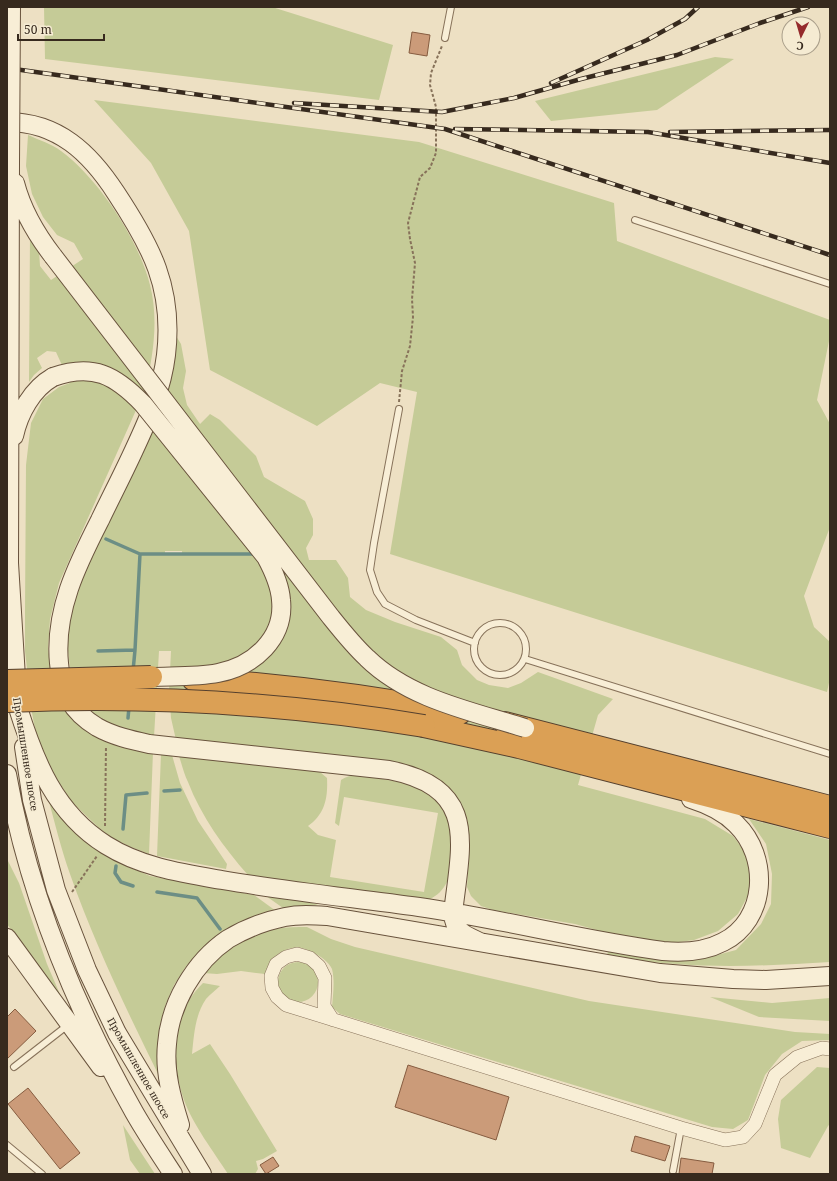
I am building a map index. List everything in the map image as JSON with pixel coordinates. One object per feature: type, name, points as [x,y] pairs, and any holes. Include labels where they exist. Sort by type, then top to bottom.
[{"type":"highway","points":[[7,681],[151,677],[239,682],[316,690],[426,706],[526,728],[610,760],[830,827]]},
{"type":"highway","points":[[12,705],[83,698],[193,700],[310,709],[369,717],[610,760],[830,807]]},
{"type":"main road","name":"Промышленное шоссе","points":[[11,7],[9,563],[12,705],[32,800],[56,890],[88,970],[117,1033],[202,1174]]},
{"type":"main road","points":[[7,122],[31,125],[63,137],[77,147],[92,161],[106,178],[129,212],[149,248],[160,276],[166,299],[168,337],[163,373],[158,392],[135,449],[76,570],[69,588],[60,623],[58,656],[62,686],[68,699],[87,720],[106,731],[132,740],[149,744],[390,770],[415,777],[439,791],[455,812],[461,840],[453,921],[458,930],[480,942]]},
{"type":"main road","points":[[10,163],[18,194],[27,216],[38,236],[330,616],[367,659],[405,686],[423,695],[444,703],[526,728]]},
{"type":"main road","points":[[9,456],[15,431],[27,403],[44,382],[53,377],[78,370],[92,371],[107,375],[120,382],[143,404],[266,557],[279,588],[281,600],[279,625],[274,637],[266,648],[254,658],[231,669],[218,673],[151,677]]},
{"type":"main road","points":[[12,705],[45,779],[58,801],[73,817],[104,844],[123,855],[140,862],[175,872],[249,885],[422,908],[646,949],[680,953],[710,948],[725,941],[737,932],[746,922],[758,896],[760,870],[752,846],[736,824],[712,808],[610,760]]},
{"type":"main road","name":"Промышленное шоссе","points":[[7,774],[21,842],[37,895],[59,957],[86,1019],[135,1113],[173,1174]]},
{"type":"main road","points":[[7,839],[16,850],[37,895]]},
{"type":"main road","points":[[422,908],[436,906],[445,902],[453,894],[456,884]]},
{"type":"main road","points":[[456,884],[459,894],[466,904],[471,910],[484,919]]},
{"type":"main road","points":[[420,931],[443,927],[450,921],[453,913]]},
{"type":"main road","points":[[187,1151],[171,1092],[168,1074],[166,1044],[174,1008],[195,971],[211,953],[228,940],[248,928],[284,917],[327,916],[660,973],[766,980],[830,976]]},
{"type":"main road","points":[[7,938],[135,1113]]},
{"type":"street","points":[[333,1020],[324,1006],[325,978],[319,966],[310,958],[297,954],[286,957],[276,964],[271,976],[272,988],[277,998],[286,1005],[333,1020],[681,1128],[725,1140],[743,1137],[755,1124],[775,1076],[797,1057],[822,1048],[830,1049]]},
{"type":"lane","points":[[445,38],[451,7]]},
{"type":"lane","points":[[635,220],[830,284]]},
{"type":"lane","points":[[399,409],[370,570],[376,592],[385,604],[416,620],[475,643]]},
{"type":"lane","points":[[498,623],[508,624],[518,629],[524,638],[527,648],[525,659],[518,668],[509,674],[498,675],[487,672],[479,664],[475,654],[475,643],[480,633],[488,626],[498,623]]},
{"type":"lane","points":[[525,659],[830,754]]},
{"type":"lane","points":[[14,1067],[69,1024]]},
{"type":"lane","points":[[673,1171],[681,1128]]},
{"type":"lane","points":[[7,1145],[42,1174]]},
{"type":"path","points":[[399,409],[402,372],[410,346],[413,317],[412,299],[415,263],[408,223],[420,177],[430,168],[436,153],[436,107],[430,85],[431,73],[445,38]]},
{"type":"path","points":[[63,906],[104,844],[106,731]]},
{"type":"green space","points":[[44,7],[272,7],[393,45],[379,100],[45,59]]},
{"type":"green space","points":[[715,57],[734,59],[657,110],[551,121],[535,101]]},
{"type":"green space","points":[[94,100],[419,142],[614,203],[617,241],[830,320],[830,336],[817,400],[830,424],[830,527],[804,596],[814,627],[830,642],[830,678],[827,692],[390,554],[417,392],[380,383],[317,426],[210,370],[189,231],[151,163]]},
{"type":"green space","points":[[28,135],[50,144],[61,151],[89,177],[103,193],[127,230],[137,249],[145,267],[153,298],[154,338],[145,390],[59,583],[50,619],[48,649],[52,671],[69,711],[153,752],[149,854],[114,839],[100,829],[71,801],[48,765],[35,729],[32,713],[25,651],[26,465],[31,423],[43,399],[59,387],[70,383],[56,352],[47,351],[37,358],[42,368],[29,382],[30,235],[39,251],[40,266],[51,280],[83,259],[74,243],[57,235],[43,217],[32,194],[26,166]]},
{"type":"green space","points":[[176,336],[181,344],[186,371],[183,388],[187,405],[200,424],[210,414],[220,420],[256,456],[264,477],[305,501],[313,519],[313,535],[306,548],[309,560],[336,560],[348,578],[350,597],[366,610],[395,622],[441,637],[457,650],[462,665],[477,680],[489,685],[508,688],[521,683],[538,672],[613,699],[598,715],[578,785],[705,819],[733,836],[746,853],[752,874],[750,892],[738,914],[718,931],[694,940],[672,943],[622,937],[575,924],[493,910],[481,906],[471,896],[467,887],[470,838],[462,809],[453,793],[433,777],[398,763],[293,750],[176,740],[171,718],[169,692],[171,651],[159,651],[154,737],[125,731],[93,715],[75,690],[70,668],[66,633],[80,579]],"holes":[[[165,551],[182,551],[182,555],[165,555]]]},
{"type":"green space","points":[[161,754],[172,755],[180,783],[198,821],[227,864],[226,869],[157,856]]},
{"type":"green space","points":[[179,756],[320,772],[327,778],[326,799],[322,811],[308,826],[318,835],[336,840],[330,877],[424,892],[438,813],[344,797],[339,826],[335,823],[341,780],[345,778],[355,775],[370,776],[413,786],[431,796],[437,802],[450,824],[453,860],[447,883],[441,892],[432,898],[412,901],[248,875],[222,843],[199,807],[185,776]]},
{"type":"green space","points":[[48,798],[79,835],[95,848],[116,861],[150,876],[254,895],[276,911],[202,950],[187,965],[174,985],[165,1006],[160,1025],[158,1045],[161,1080],[124,1004],[90,927],[67,865]]},
{"type":"green space","points":[[749,819],[830,840],[830,962],[715,966],[660,963],[607,956],[608,951],[666,958],[702,959],[736,950],[761,924],[771,904],[772,874],[766,844]]},
{"type":"green space","points":[[7,859],[19,883],[47,964],[62,999],[7,924]]},
{"type":"green space","points":[[266,896],[309,902],[318,905],[283,908]]},
{"type":"green space","points":[[307,927],[331,939],[355,947],[589,1001],[795,1032],[830,1034],[830,1040],[802,1041],[782,1054],[765,1075],[748,1120],[733,1129],[712,1127],[340,1014],[332,1007],[334,983],[331,966],[319,956],[304,948],[289,949],[279,954],[270,963],[265,974],[241,971],[217,974],[203,973],[218,958],[236,945],[255,935],[280,928]]},
{"type":"green space","points":[[302,962],[309,965],[315,971],[318,982],[317,990],[309,999],[302,1002],[294,1002],[287,999],[279,990],[278,978],[281,971],[290,963]]},
{"type":"green space","points":[[203,983],[220,986],[209,995],[199,1012],[193,1040],[192,1054],[210,1044],[277,1151],[263,1159],[256,1161],[258,1169],[255,1174],[228,1174],[193,1119],[179,1085],[175,1054],[179,1023],[192,995]]},
{"type":"green space","points":[[710,997],[772,1003],[830,998],[830,1021],[759,1017]]},
{"type":"green space","points":[[817,1067],[830,1068],[830,1124],[810,1158],[781,1148],[778,1119],[781,1100]]},
{"type":"green space","points":[[123,1125],[155,1174],[140,1174],[130,1160]]},
{"type":"building","points":[[412,32],[430,35],[427,56],[409,53]]},
{"type":"building","points":[[15,1009],[36,1031],[7,1059],[7,1017]]},
{"type":"building","points":[[408,1065],[509,1097],[496,1140],[395,1107]]},
{"type":"building","points":[[28,1088],[80,1153],[60,1169],[8,1104]]},
{"type":"building","points":[[635,1136],[670,1146],[665,1161],[631,1151]]},
{"type":"building","points":[[273,1157],[279,1166],[266,1174],[260,1165]]},
{"type":"building","points":[[681,1158],[714,1163],[712,1174],[679,1174]]},
{"type":"waterway","points":[[106,539],[140,554],[256,554]]},
{"type":"waterway","points":[[98,651],[135,650],[140,554]]},
{"type":"waterway","points":[[133,671],[135,650]]},
{"type":"waterway","points":[[128,718],[129,707]]},
{"type":"waterway","points":[[164,791],[180,790]]},
{"type":"waterway","points":[[123,829],[126,795],[147,793]]},
{"type":"waterway","points":[[116,866],[115,873],[121,882],[133,886]]},
{"type":"waterway","points":[[157,892],[197,898],[220,929]]},
{"type":"railway","points":[[551,83],[647,40],[685,19],[698,7]]},
{"type":"railway","points":[[294,103],[442,112],[514,98],[581,79],[677,55],[760,23],[808,7]]},
{"type":"railway","points":[[7,68],[445,129],[830,255]]},
{"type":"railway","points":[[455,129],[648,132],[830,163]]},
{"type":"railway","points":[[670,132],[830,130]]}]
